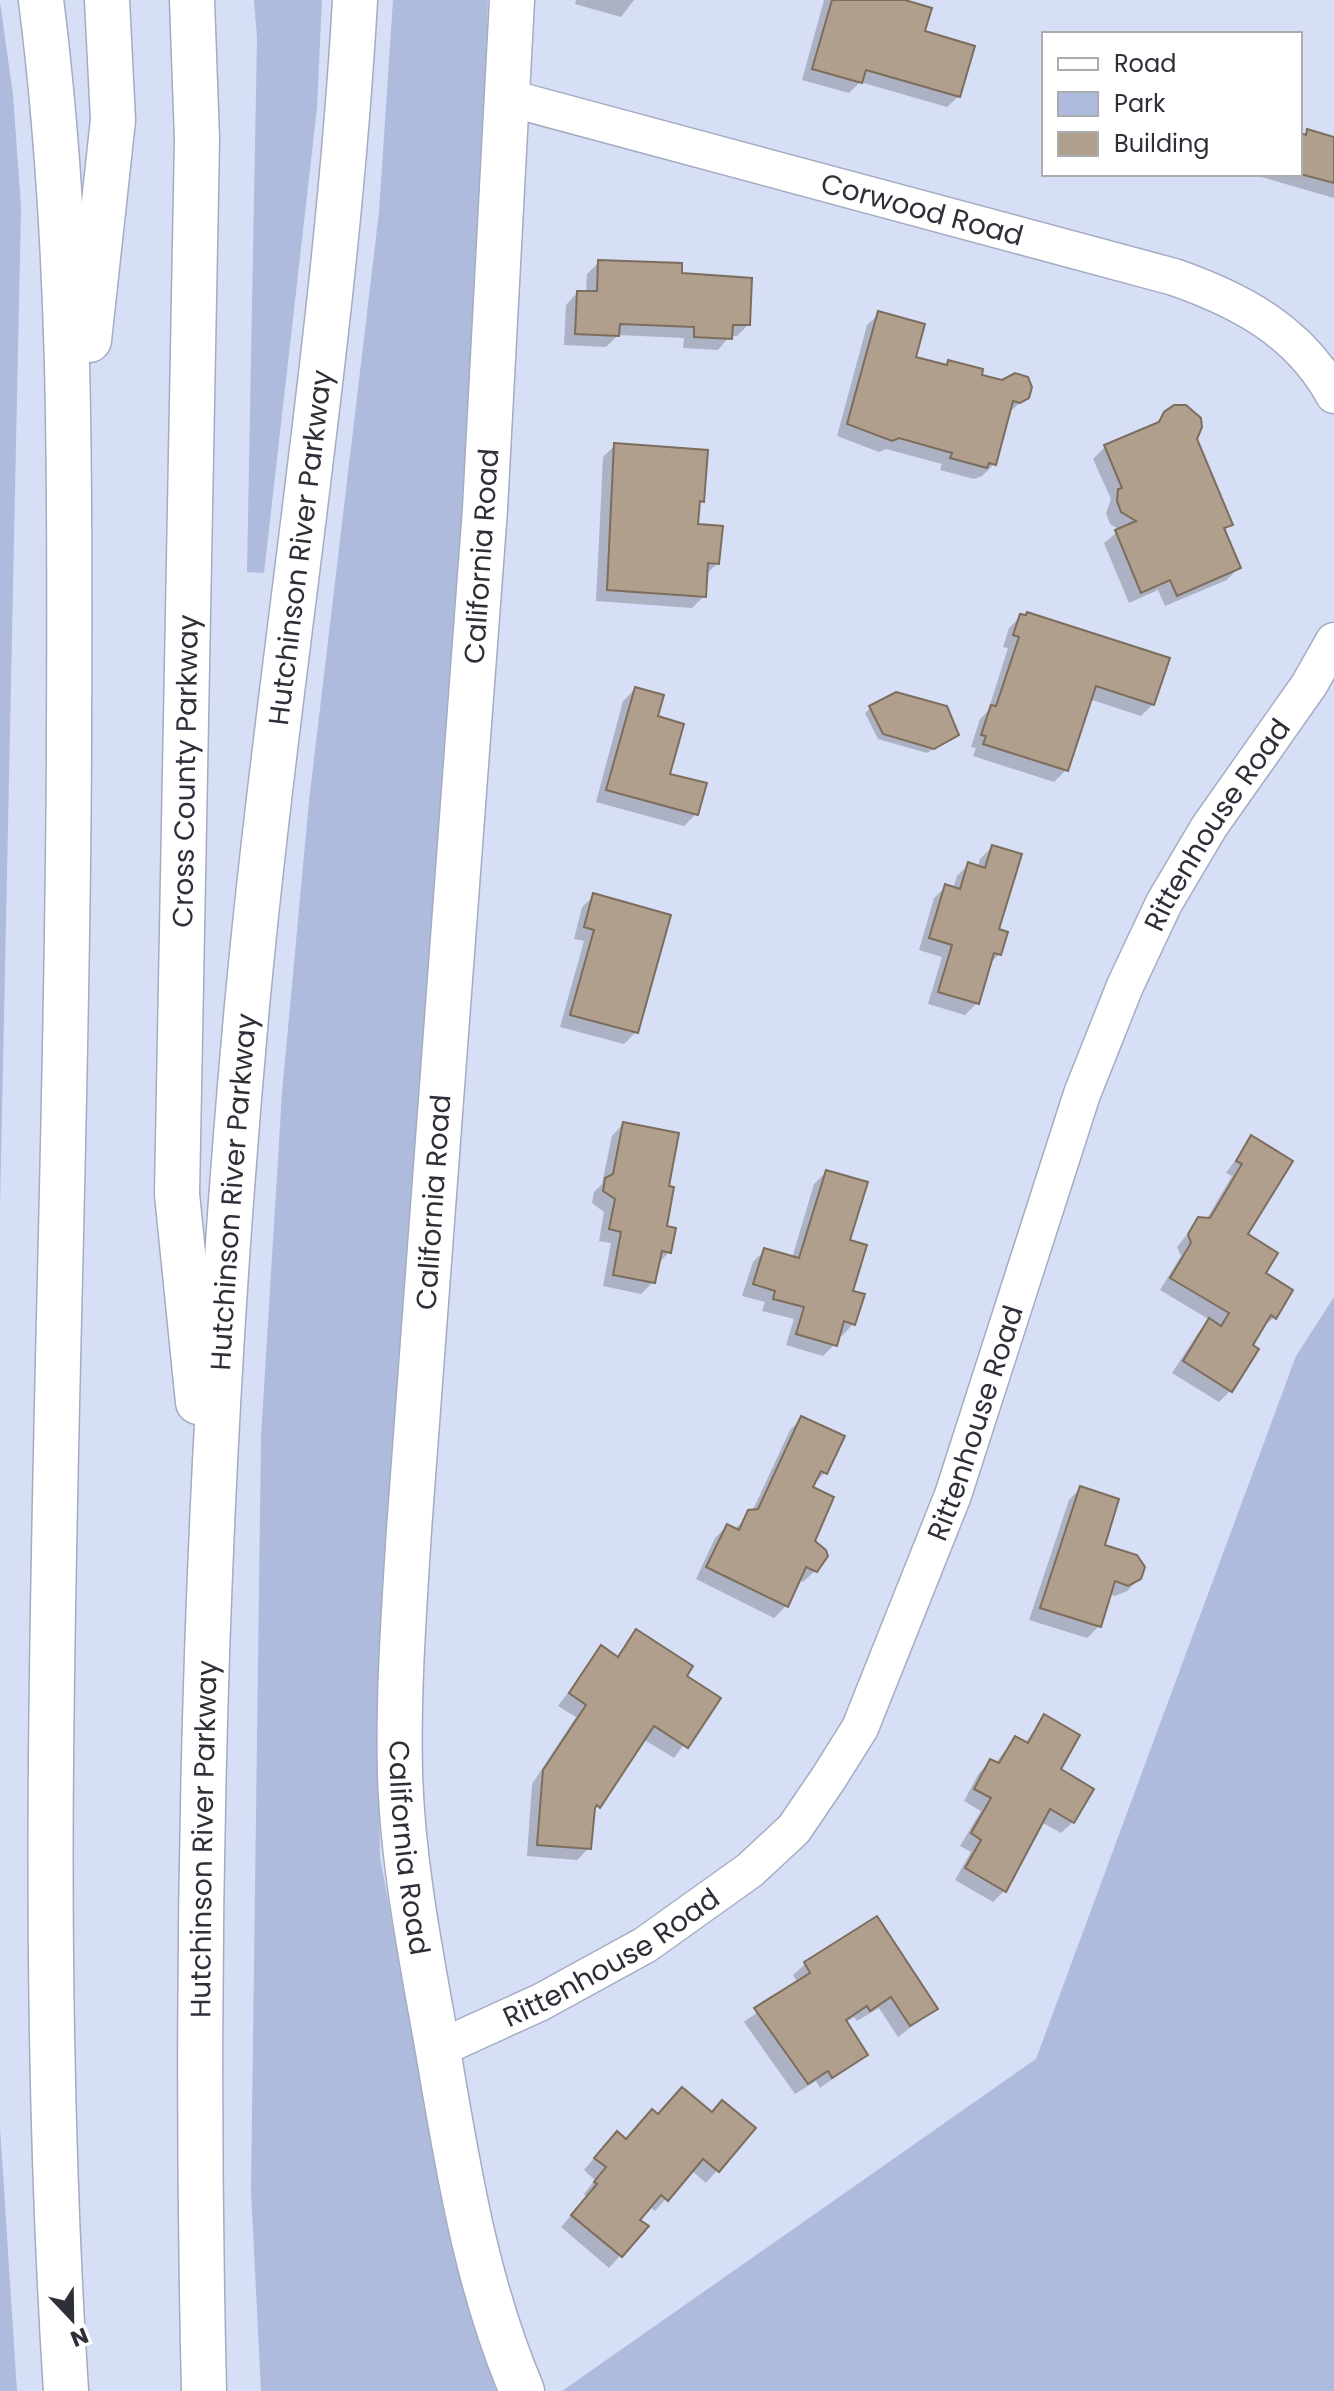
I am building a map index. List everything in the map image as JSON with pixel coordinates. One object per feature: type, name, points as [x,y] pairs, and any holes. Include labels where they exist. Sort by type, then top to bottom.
[{"type":"main road","points":[[41,0],[60,201],[69,523],[69,892],[50,1675],[49,1893],[50,2062],[66,2391]]},
{"type":"main road","points":[[69,523],[113,120],[107,0]]},
{"type":"main road","name":"Cross County Parkway","points":[[192,0],[197,139],[177,1194],[212,1540]]},
{"type":"main road","name":"Hutchinson River Parkway","points":[[204,2391],[201,1794],[212,1540],[248,995],[342,169],[355,0]]},
{"type":"main road","name":"California Road","points":[[512,0],[485,509],[410,1514],[400,1690],[400,1775],[406,1847],[466,2211],[483,2284],[522,2391]]},
{"type":"street","name":"Corwood Road","points":[[509,98],[1174,277],[1229,297],[1262,316],[1292,341],[1334,395]]},
{"type":"street","name":"Rittenhouse Road","points":[[438,2049],[541,2002],[645,1945],[750,1870],[794,1829],[828,1779],[860,1728],[953,1495],[1082,1094],[1125,986],[1164,903],[1209,827],[1309,685],[1334,641]]},
{"type":"green space","points":[[254,0],[322,0],[317,108],[264,573],[247,572],[257,38]]},
{"type":"green space","points":[[393,0],[488,0],[480,213],[456,638],[378,1699],[380,1857],[452,2250],[496,2391],[261,2391],[251,2191],[261,1437],[282,1093],[309,801],[379,212]]},
{"type":"green space","points":[[0,2],[13,95],[21,207],[0,1207]]},
{"type":"green space","points":[[1334,1297],[1334,2391],[562,2391],[1036,2059],[1296,1356]]},
{"type":"green space","points":[[0,2127],[17,2391],[0,2391]]},
{"type":"building","points":[[832,0],[905,0],[932,8],[925,31],[975,46],[960,97],[866,70],[862,83],[812,69]]},
{"type":"building","points":[[1307,129],[1334,137],[1334,183],[1302,175],[1302,134],[1306,135]]},
{"type":"building","points":[[598,260],[682,263],[682,273],[752,278],[750,325],[733,325],[732,339],[694,337],[694,327],[620,324],[619,336],[575,334],[577,291],[597,291]]},
{"type":"building","points":[[878,311],[925,324],[916,357],[947,365],[948,360],[983,369],[982,375],[1002,380],[1015,373],[1028,377],[1032,387],[1029,398],[1020,403],[1013,401],[996,465],[989,463],[987,468],[950,458],[952,453],[899,438],[892,441],[847,424]]},
{"type":"building","points":[[1174,405],[1186,405],[1201,418],[1202,427],[1197,439],[1233,525],[1224,528],[1241,568],[1177,596],[1170,580],[1141,593],[1115,530],[1136,521],[1121,512],[1117,501],[1118,489],[1122,488],[1104,445],[1159,422],[1164,412]]},
{"type":"building","points":[[614,443],[708,450],[704,502],[700,501],[698,524],[723,526],[719,564],[708,563],[706,597],[607,590]]},
{"type":"building","points":[[1027,612],[1170,658],[1154,705],[1096,686],[1068,771],[983,744],[986,736],[981,735],[991,705],[996,706],[1019,637],[1013,635],[1020,614],[1026,615]]},
{"type":"building","points":[[635,687],[664,695],[658,716],[684,724],[670,774],[707,783],[698,815],[606,790]]},
{"type":"building","points":[[896,692],[947,706],[959,735],[934,749],[883,734],[869,706]]},
{"type":"building","points":[[992,845],[1022,854],[999,929],[1008,932],[1001,955],[994,953],[979,1004],[938,992],[952,945],[929,938],[945,884],[960,889],[968,862],[985,868]]},
{"type":"building","points":[[593,893],[671,915],[638,1033],[570,1015],[594,930],[584,927]]},
{"type":"building","points":[[623,1122],[679,1133],[669,1186],[674,1187],[667,1226],[676,1228],[671,1253],[662,1251],[655,1283],[613,1275],[621,1232],[609,1229],[615,1199],[603,1191],[605,1178],[613,1174]]},
{"type":"building","points":[[1251,1135],[1293,1161],[1248,1234],[1278,1253],[1266,1273],[1293,1290],[1276,1319],[1271,1315],[1253,1345],[1259,1349],[1232,1392],[1183,1361],[1209,1318],[1221,1326],[1229,1313],[1170,1278],[1191,1243],[1188,1234],[1198,1217],[1210,1218],[1242,1164],[1236,1161]]},
{"type":"building","points":[[826,1170],[868,1182],[850,1240],[867,1245],[853,1291],[865,1294],[855,1325],[844,1321],[837,1346],[796,1334],[804,1307],[773,1299],[775,1291],[753,1284],[764,1248],[799,1258]]},
{"type":"building","points":[[801,1416],[845,1436],[827,1474],[821,1471],[813,1487],[834,1497],[815,1541],[826,1550],[828,1556],[817,1572],[806,1567],[788,1607],[706,1567],[727,1524],[739,1530],[748,1510],[758,1509]]},
{"type":"building","points":[[1080,1486],[1119,1499],[1105,1545],[1137,1555],[1145,1567],[1141,1579],[1128,1586],[1115,1581],[1101,1627],[1040,1608]]},
{"type":"building","points":[[636,1629],[693,1666],[687,1676],[721,1698],[688,1748],[654,1726],[600,1808],[597,1805],[595,1808],[591,1849],[537,1845],[543,1770],[586,1705],[569,1693],[601,1645],[618,1657]]},
{"type":"building","points":[[1044,1714],[1080,1735],[1061,1769],[1094,1789],[1074,1823],[1050,1809],[1006,1892],[965,1868],[981,1840],[971,1833],[991,1798],[974,1789],[990,1759],[999,1763],[1015,1736],[1028,1743]]},
{"type":"building","points":[[877,1916],[938,2009],[910,2026],[891,1997],[870,2011],[867,2006],[846,2020],[868,2055],[832,2078],[828,2071],[808,2084],[754,2008],[810,1973],[804,1962]]},
{"type":"building","points":[[682,2087],[712,2112],[722,2100],[756,2128],[719,2172],[703,2159],[668,2201],[661,2195],[640,2220],[649,2226],[622,2257],[571,2215],[597,2184],[594,2182],[606,2167],[594,2158],[617,2131],[626,2139],[652,2109],[658,2114]]}]
